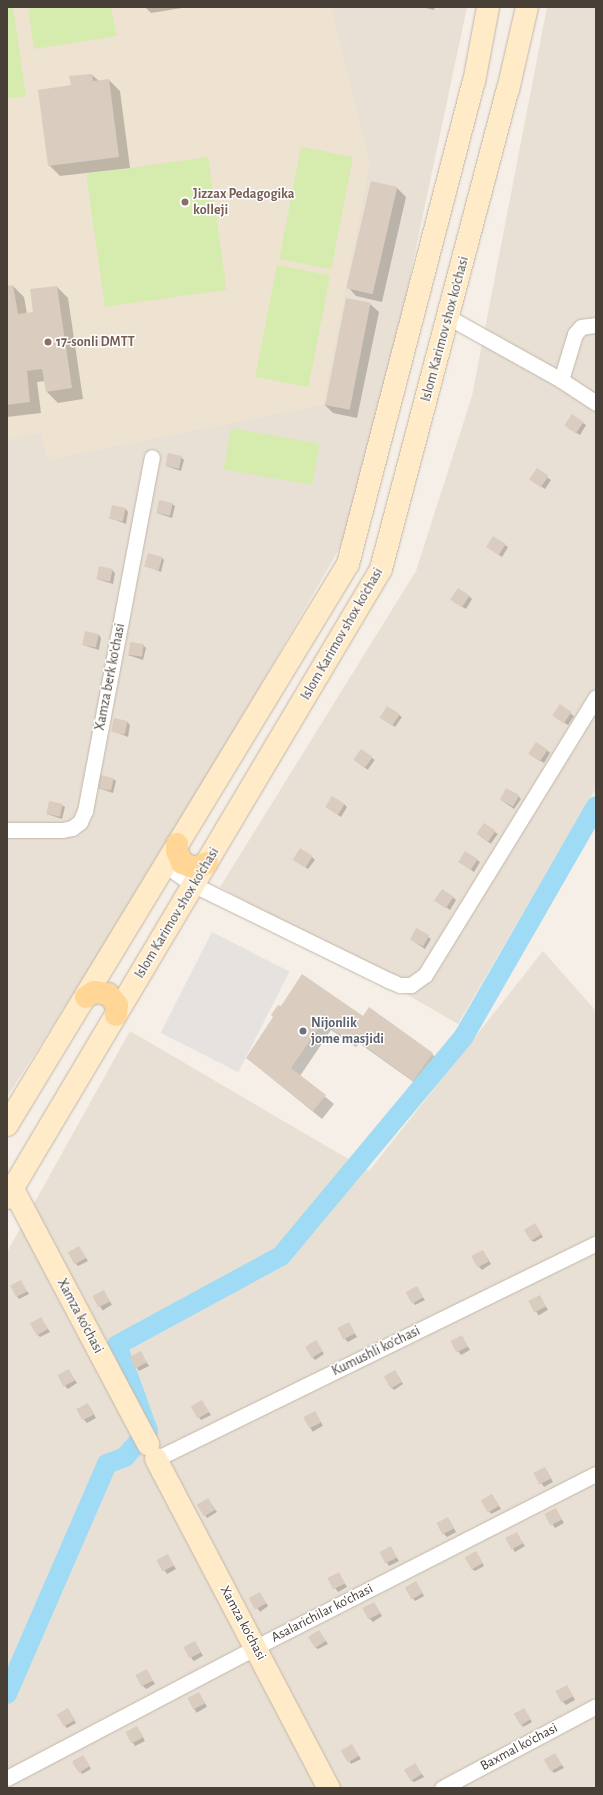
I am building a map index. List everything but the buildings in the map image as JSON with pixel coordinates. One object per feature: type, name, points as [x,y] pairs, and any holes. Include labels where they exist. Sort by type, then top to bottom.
[{"type":"main road","points":[[7,1125],[13,1108],[86,997],[177,844],[348,564],[474,82],[488,7]]},
{"type":"main road","name":"Islom Karimov shox ko'chasi","points":[[10,1193],[382,569],[508,90],[527,7]]},
{"type":"main road","points":[[177,844],[176,851],[182,863],[195,868],[207,863]]},
{"type":"main road","points":[[86,997],[94,992],[108,994],[117,1005],[116,1015]]},
{"type":"main road","name":"Xamza ko'chasi","points":[[10,1193],[148,1444],[329,1788]]},
{"type":"street","points":[[448,317],[561,380],[596,403]]},
{"type":"street","points":[[561,380],[575,334],[581,327],[596,325]]},
{"type":"street","name":"Xamza berk ko'chasi","points":[[7,830],[62,830],[72,828],[80,822],[85,811],[152,457]]},
{"type":"street","points":[[165,865],[194,885],[388,980],[400,985],[411,985],[425,975],[596,697]]},
{"type":"street","name":"Kumushli ko'chasi","points":[[148,1444],[596,1242]]},
{"type":"street","name":"Asalarichilar ko'chasi","points":[[7,1778],[256,1647],[596,1474]]},
{"type":"street","name":"Baxmal ko'chasi","points":[[442,1788],[596,1706]]},
{"type":"shaded area","points":[[7,7],[467,7],[413,262],[368,499],[168,846],[7,1097]]},
{"type":"shaded area","name":"Jizzax Pedagogika kolleji","points":[[7,7],[331,7],[370,163],[323,405],[47,460],[41,432],[7,440]]},
{"type":"shaded area","points":[[547,7],[596,7],[596,788],[458,1024],[220,887],[416,571],[472,396]]},
{"type":"shaded area","points":[[212,932],[290,971],[238,1072],[161,1033]]},
{"type":"shaded area","points":[[543,951],[596,1011],[596,1788],[7,1788],[7,1252],[130,1031],[369,1171]]},
{"type":"green space","points":[[7,7],[13,7],[26,96],[7,98]]},
{"type":"green space","points":[[28,7],[111,7],[117,36],[34,49]]},
{"type":"green space","points":[[301,147],[353,157],[331,269],[279,259]]},
{"type":"green space","points":[[208,157],[227,290],[105,307],[86,174]]},
{"type":"green space","points":[[277,265],[330,275],[308,387],[255,377]]},
{"type":"green space","points":[[231,428],[320,444],[312,485],[224,469]]},
{"type":"waterway","points":[[7,1694],[107,1464],[125,1457],[148,1431],[117,1345],[281,1256],[464,1036],[596,806]]},
{"type":"place","name":"Jizzax Pedagogika kolleji","points":[[185,202]]},
{"type":"place","name":"17-sonli DMTT","points":[[48,342]]},
{"type":"place","name":"Nijonlik jome masjidi","points":[[303,1031]]}]
